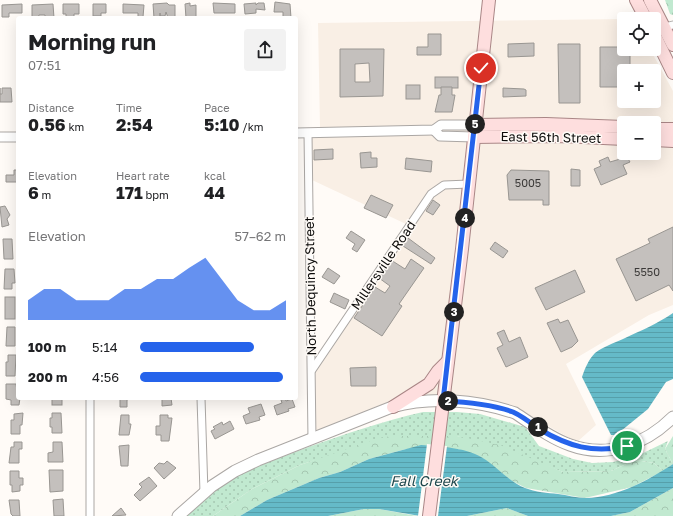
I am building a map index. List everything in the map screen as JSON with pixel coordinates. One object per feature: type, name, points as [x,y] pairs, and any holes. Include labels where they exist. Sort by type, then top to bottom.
[{"type":"main road","points":[[430,516],[475,131],[488,0]]},
{"type":"main road","points":[[636,0],[642,12]]},
{"type":"main road","points":[[650,0],[655,12]]},
{"type":"main road","points":[[661,29],[673,45]]},
{"type":"main road","points":[[661,29],[673,73]]},
{"type":"main road","name":"East 56th Street","points":[[475,131],[546,124],[617,127]]},
{"type":"main road","points":[[661,129],[673,130]]},
{"type":"main road","name":"East 56th Street","points":[[475,131],[617,139]]},
{"type":"main road","points":[[661,140],[673,141]]},
{"type":"main road","points":[[178,516],[204,493],[236,471],[393,406],[429,384],[438,371],[448,361]]},
{"type":"main road","points":[[393,406],[411,402],[443,401],[474,404],[507,410],[515,413],[570,446],[590,450],[620,448],[640,442],[658,431],[673,417]]},
{"type":"street","name":"East 56th Street","points":[[298,133],[434,130],[440,136],[475,131]]},
{"type":"street","name":"North Dequincy Street","points":[[308,133],[312,439]]},
{"type":"street","points":[[0,137],[16,137]]},
{"type":"street","name":"Millersville Road","points":[[312,370],[431,194],[444,185],[469,184]]},
{"type":"street","points":[[90,400],[90,516]]},
{"type":"street","points":[[201,400],[204,493]]},
{"type":"shaded area","points":[[617,19],[617,56],[654,56],[658,64],[617,64],[617,108],[661,108],[661,69],[673,91],[673,305],[649,315],[566,364],[596,425],[577,442],[519,410],[457,396],[418,397],[316,432],[315,360],[406,224],[312,180],[312,127],[320,127],[318,23]]},
{"type":"green space","points":[[665,0],[673,0],[673,15],[670,14]]},
{"type":"green space","points":[[423,412],[480,414],[525,427],[539,446],[573,459],[592,463],[613,462],[637,456],[668,441],[665,449],[673,464],[663,471],[654,463],[635,460],[611,471],[563,472],[457,436],[312,461],[300,465],[252,489],[213,516],[186,516],[221,486],[233,478],[251,470],[306,448],[350,433],[393,419]]},
{"type":"green space","points":[[457,436],[500,445],[563,472],[611,471],[635,460],[654,463],[663,471],[632,487],[585,498],[526,488],[512,481],[484,459],[458,449],[406,449],[369,459],[340,472],[319,478],[267,500],[240,516],[213,516],[252,489],[300,465],[382,437]]},
{"type":"green space","points":[[673,436],[673,464],[665,449]]},
{"type":"green space","points":[[673,488],[673,516],[611,516],[630,512]]},
{"type":"green space","points":[[507,508],[528,516],[467,516]]},
{"type":"green space","points":[[364,509],[379,509],[417,516],[328,516]]},
{"type":"water","points":[[673,313],[673,379],[666,382],[648,409],[616,435],[611,435],[582,377],[587,364],[595,353],[601,349],[661,321]]},
{"type":"water","name":"Fall Creek","points":[[421,445],[455,448],[471,452],[486,460],[509,479],[529,489],[537,491],[583,498],[609,495],[632,487],[673,464],[673,488],[630,512],[611,516],[528,516],[507,508],[467,516],[420,516],[379,509],[364,509],[328,516],[240,516],[267,500],[319,478],[340,472],[369,459]]},
{"type":"pier","points":[[427,444],[447,446],[438,516],[418,516]]},
{"type":"building","points":[[275,2],[290,4],[291,16],[283,16],[283,12],[274,12]]},
{"type":"building","points":[[167,3],[169,5],[175,5],[175,16],[167,16],[166,12],[165,16],[154,16],[153,4]]},
{"type":"building","points":[[190,3],[190,6],[196,5],[196,16],[186,16],[185,4]]},
{"type":"building","points":[[213,3],[235,4],[235,13],[214,13]]},
{"type":"building","points":[[256,3],[256,5],[258,3],[264,3],[265,10],[256,9],[256,13],[245,14],[244,4]]},
{"type":"building","points":[[22,4],[22,13],[9,13],[9,17],[2,17],[2,5]]},
{"type":"building","points":[[53,4],[54,16],[32,16],[32,5]]},
{"type":"building","points":[[63,4],[79,4],[79,14],[74,14],[74,16],[66,16],[66,14],[63,14]]},
{"type":"building","points":[[93,4],[106,4],[106,13],[101,13],[101,16],[93,16]]},
{"type":"building","points":[[123,4],[144,5],[143,16],[138,16],[138,13],[123,13]]},
{"type":"building","points":[[428,34],[441,34],[441,55],[417,55],[417,47],[428,47]]},
{"type":"building","points":[[534,43],[534,56],[508,57],[508,44]]},
{"type":"building","points":[[558,44],[580,44],[580,103],[559,103]]},
{"type":"building","points":[[600,47],[617,47],[617,56],[630,56],[630,64],[617,64],[617,87],[600,87]]},
{"type":"building","points":[[340,49],[384,49],[383,96],[340,97]],"holes":[[[369,63],[370,82],[355,82],[355,64]]]},
{"type":"building","points":[[435,77],[458,77],[458,88],[435,88]]},
{"type":"building","points":[[406,85],[420,85],[420,99],[406,99]]},
{"type":"building","points":[[441,87],[452,87],[452,95],[455,95],[452,112],[435,112],[439,95],[441,95]]},
{"type":"building","points":[[2,88],[11,88],[12,102],[0,102],[0,94],[2,94]]},
{"type":"building","points":[[503,88],[524,89],[526,90],[526,96],[503,97]]},
{"type":"building","points":[[333,149],[333,159],[314,160],[314,150]]},
{"type":"building","points":[[371,152],[371,158],[377,158],[377,167],[361,168],[360,153]]},
{"type":"building","points":[[608,157],[610,162],[617,160],[629,160],[630,162],[623,165],[627,174],[601,185],[594,169],[601,166],[599,161]]},
{"type":"building","points":[[406,158],[432,161],[431,172],[405,169]]},
{"type":"building","points":[[571,169],[580,170],[580,186],[571,186]]},
{"type":"building","points":[[14,170],[16,170],[16,182],[6,182],[6,175],[14,175]]},
{"type":"building","points":[[511,170],[549,171],[549,205],[543,205],[543,200],[509,200],[507,175]]},
{"type":"building","points":[[371,195],[393,205],[386,218],[364,208]]},
{"type":"building","points":[[433,200],[440,205],[433,215],[426,211]]},
{"type":"building","points":[[5,206],[10,215],[7,219],[9,225],[2,227],[0,207]]},
{"type":"building","points":[[673,227],[673,291],[669,285],[636,301],[616,259],[650,243],[648,239]]},
{"type":"building","points":[[351,231],[365,240],[357,252],[352,249],[355,244],[346,238]]},
{"type":"building","points":[[408,238],[435,258],[431,264],[403,246]]},
{"type":"building","points":[[3,239],[12,239],[13,259],[4,259]]},
{"type":"building","points":[[495,242],[508,251],[503,258],[490,249]]},
{"type":"building","points":[[411,259],[424,268],[399,304],[402,306],[382,336],[354,318],[375,287],[385,293],[390,286],[379,278],[391,260],[405,269]]},
{"type":"building","points":[[328,268],[340,276],[334,284],[322,277]]},
{"type":"building","points":[[5,269],[14,269],[15,283],[12,283],[12,289],[4,289]]},
{"type":"building","points":[[575,270],[585,292],[546,310],[535,288]]},
{"type":"building","points":[[334,293],[349,300],[345,309],[330,302]]},
{"type":"building","points":[[5,297],[15,297],[15,319],[5,319]]},
{"type":"building","points":[[558,319],[560,323],[568,320],[578,341],[572,347],[561,352],[547,323]]},
{"type":"building","points":[[7,327],[15,327],[15,346],[6,346]]},
{"type":"building","points":[[504,330],[509,342],[520,337],[528,357],[506,367],[497,348],[503,345],[497,333]]},
{"type":"building","points":[[8,355],[16,355],[15,376],[6,376],[6,362],[8,362]]},
{"type":"building","points":[[376,367],[376,386],[351,386],[350,368]]},
{"type":"building","points":[[6,384],[16,384],[16,400],[20,400],[19,405],[11,405],[11,400],[6,399]]},
{"type":"building","points":[[52,400],[62,400],[62,405],[52,405]]},
{"type":"building","points":[[120,400],[127,400],[127,407],[120,407]]},
{"type":"building","points":[[162,400],[171,400],[172,405],[162,406]]},
{"type":"building","points":[[281,400],[292,400],[295,407],[288,409],[289,411],[277,415],[274,406],[282,403]]},
{"type":"building","points":[[261,404],[265,415],[259,417],[260,420],[246,424],[243,416],[250,413],[248,408]]},
{"type":"building","points":[[23,413],[22,425],[20,425],[20,434],[11,434],[11,420],[14,420],[14,414]]},
{"type":"building","points":[[52,413],[61,413],[62,433],[52,433],[50,418],[52,418]]},
{"type":"building","points":[[121,415],[129,415],[129,424],[131,424],[129,435],[119,435]]},
{"type":"building","points":[[160,415],[168,415],[168,418],[172,418],[169,441],[161,441],[161,435],[156,435],[156,426],[160,426]]},
{"type":"building","points":[[230,421],[234,429],[215,439],[211,431],[215,429],[213,427],[222,422],[223,425]]},
{"type":"building","points":[[14,442],[22,442],[22,449],[19,449],[19,463],[9,463],[11,447],[14,447]]},
{"type":"building","points":[[53,442],[62,442],[63,462],[48,462],[48,453],[53,452]]},
{"type":"building","points":[[129,445],[128,466],[121,466],[119,446]]},
{"type":"building","points":[[167,461],[176,468],[164,479],[154,468],[159,463],[164,464]]},
{"type":"building","points":[[49,470],[63,470],[63,491],[50,492]]},
{"type":"building","points":[[10,471],[19,471],[19,478],[23,478],[23,485],[20,485],[20,491],[12,492],[12,485],[10,485]]},
{"type":"building","points":[[149,477],[157,486],[140,501],[134,495],[142,487],[139,484]]},
{"type":"building","points":[[63,499],[64,516],[54,516],[53,500]]},
{"type":"building","points":[[9,500],[19,500],[20,516],[13,516],[11,514]]},
{"type":"building","points":[[121,508],[126,515],[112,516]]},
{"type":"route","points":[[481,68],[462,249],[443,401],[457,401],[507,410],[515,413],[558,440],[578,448],[599,450],[627,446]]}]
